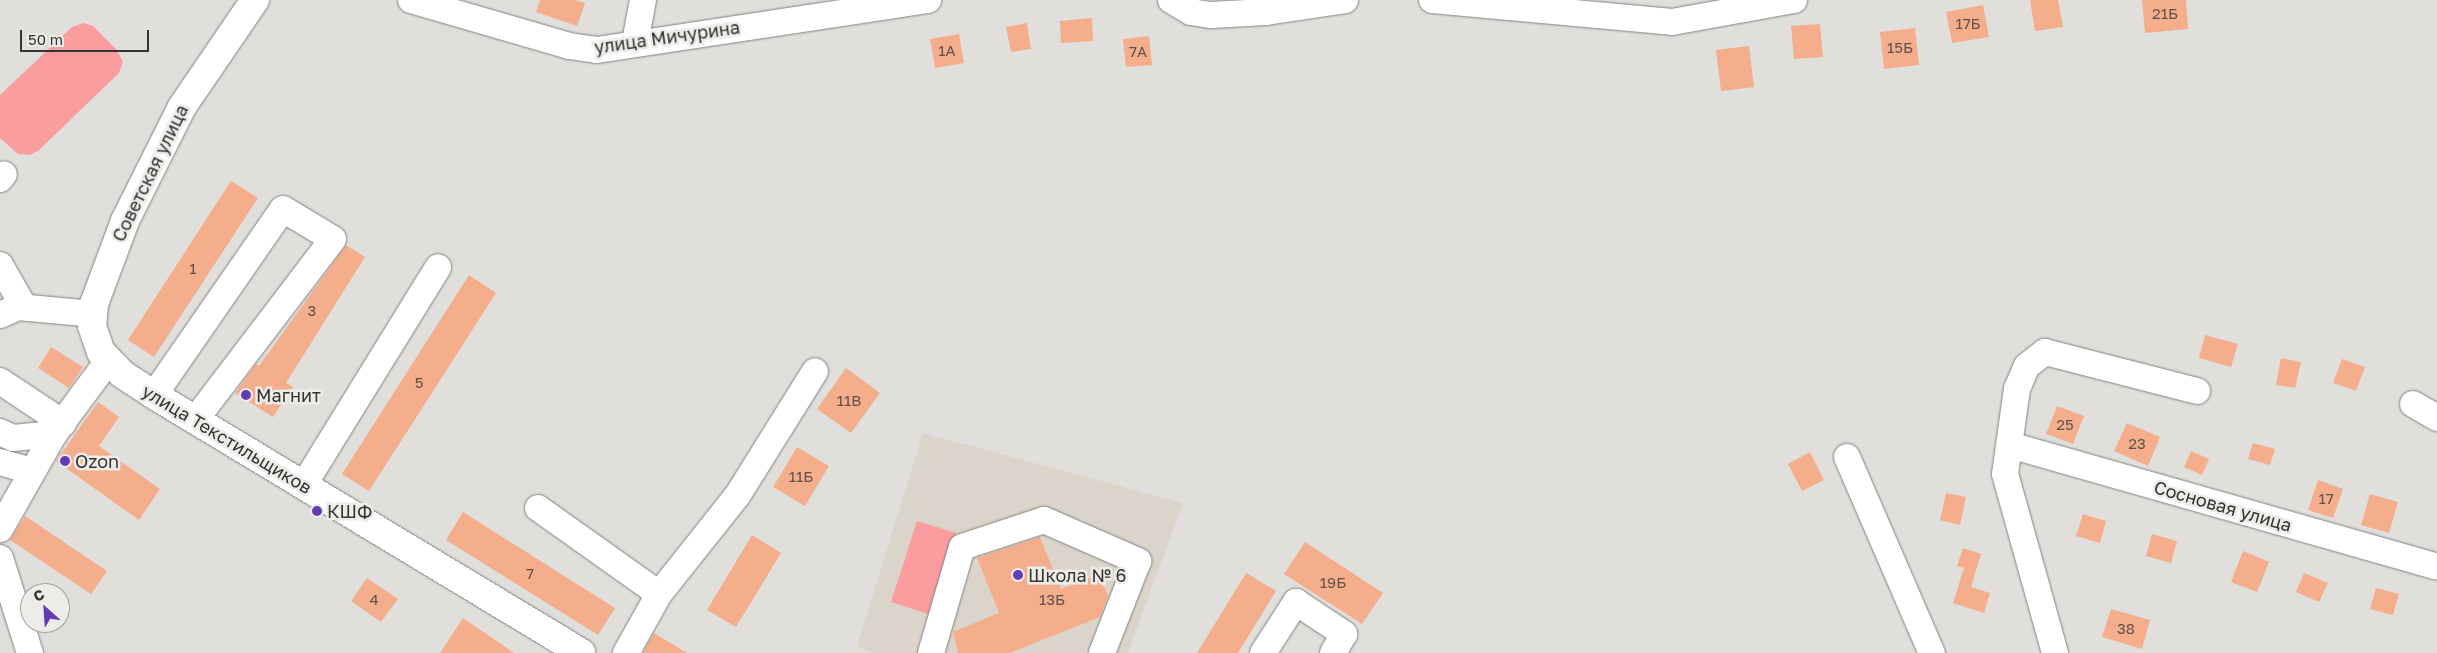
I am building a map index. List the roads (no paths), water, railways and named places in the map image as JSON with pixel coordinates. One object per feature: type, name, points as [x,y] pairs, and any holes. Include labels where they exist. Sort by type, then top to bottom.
[{"type":"main road","name":"Советская улица","points":[[108,361],[96,340],[93,314],[99,286],[116,241],[173,123],[255,0]]},
{"type":"main road","name":"улица Текстильщиков","points":[[108,361],[154,395],[581,653]]},
{"type":"street","name":"улица Мичурина","points":[[411,0],[581,48],[605,49],[635,42],[928,0]]},
{"type":"street","points":[[635,42],[644,0]]},
{"type":"street","points":[[1171,0],[1191,12],[1211,15],[1266,12],[1345,0]]},
{"type":"street","points":[[1432,0],[1672,22],[1794,0]]},
{"type":"street","points":[[154,395],[283,209],[333,239],[195,420]]},
{"type":"street","points":[[0,266],[24,306]]},
{"type":"street","points":[[303,486],[438,267]]},
{"type":"street","points":[[0,315],[13,308],[24,306],[93,314]]},
{"type":"street","points":[[2055,653],[2006,474],[2017,388],[2027,366],[2045,352],[2197,390]]},
{"type":"street","points":[[0,529],[32,471],[59,428],[108,361]]},
{"type":"street","points":[[626,653],[659,594],[737,496],[815,371]]},
{"type":"street","points":[[0,380],[59,428]]},
{"type":"street","points":[[2412,404],[2437,418]]},
{"type":"street","points":[[0,432],[13,438],[59,428]]},
{"type":"street","name":"Сосновая улица","points":[[2010,445],[2437,567]]},
{"type":"street","points":[[1847,457],[1932,653]]},
{"type":"street","points":[[0,462],[32,471]]},
{"type":"street","points":[[538,508],[659,594]]},
{"type":"street","points":[[930,653],[962,547],[1044,520],[1138,561],[1102,653]]},
{"type":"street","points":[[0,558],[30,653]]},
{"type":"street","points":[[1264,653],[1296,602],[1344,634],[1333,653]]},
{"type":"place","name":"Магнит","points":[[246,395]]},
{"type":"place","name":"Ozon","points":[[65,461]]},
{"type":"place","name":"КШФ","points":[[317,511]]},
{"type":"place","name":"Школа № 6","points":[[1018,575]]}]
